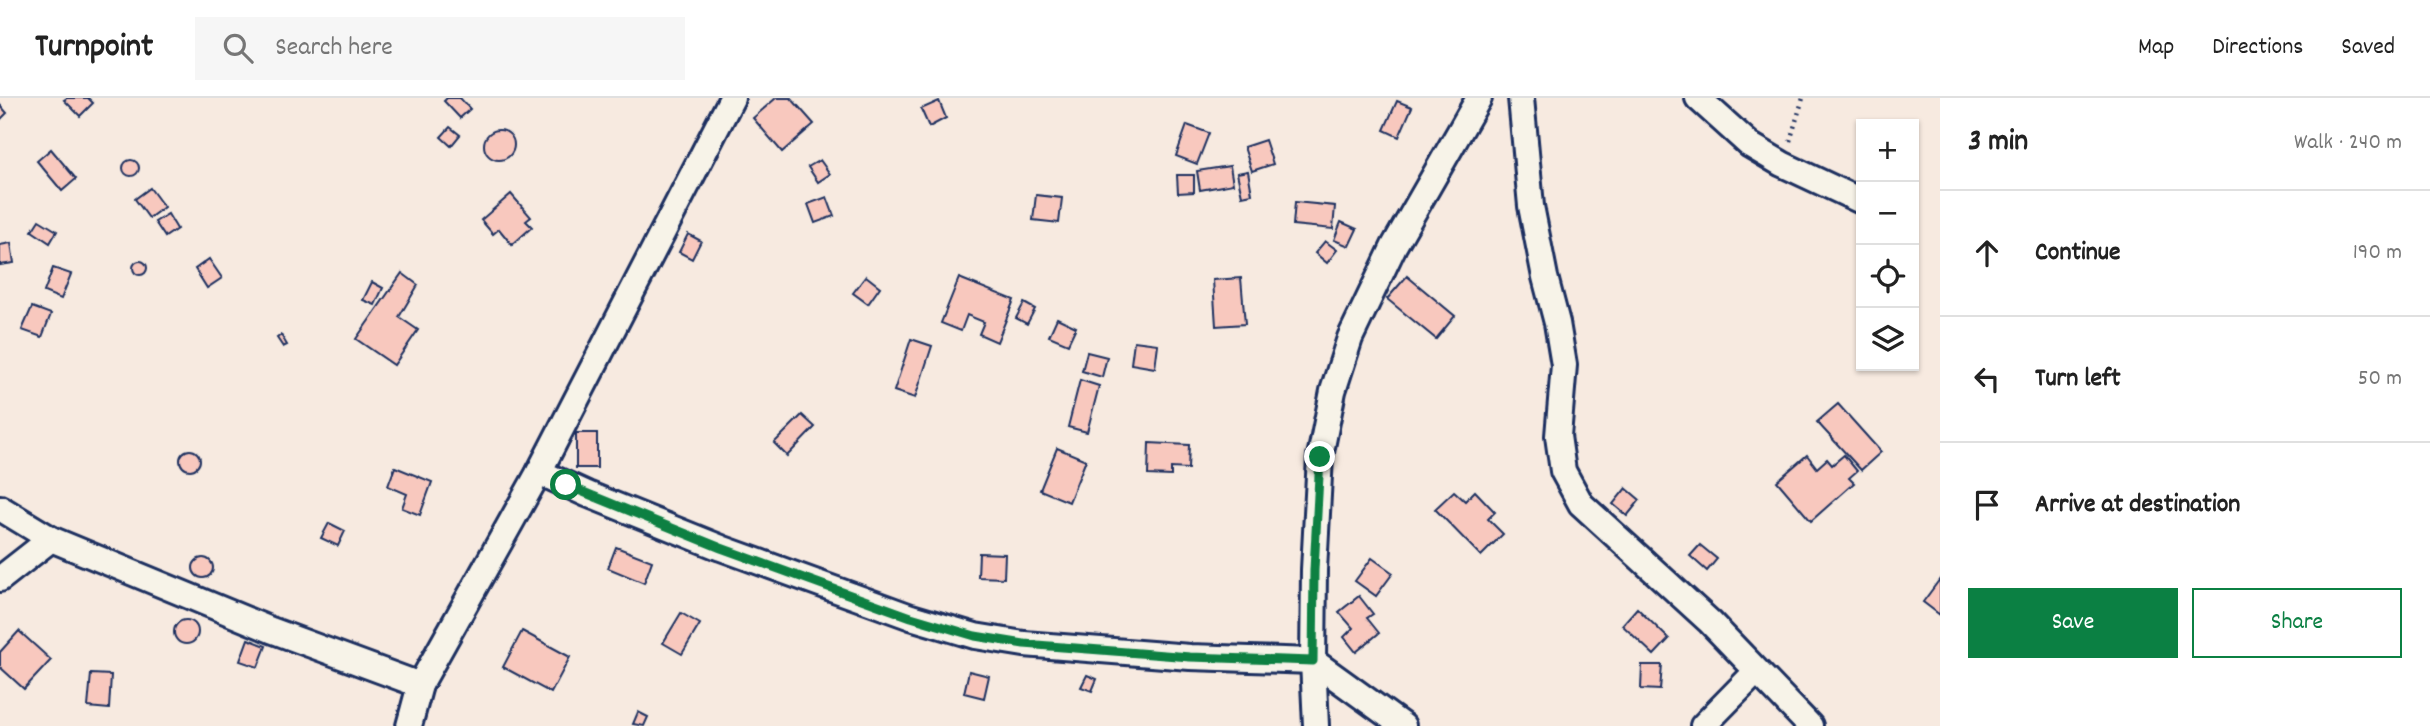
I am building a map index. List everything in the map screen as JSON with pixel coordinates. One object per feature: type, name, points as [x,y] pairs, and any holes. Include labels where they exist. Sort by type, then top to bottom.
[{"type":"street","points":[[409,726],[420,685],[540,472],[732,98]]},
{"type":"street","points":[[1317,726],[1313,661],[1314,570],[1320,457],[1333,391],[1350,338],[1394,246],[1479,98]]},
{"type":"street","points":[[1521,98],[1531,206],[1564,365],[1559,436],[1563,471],[1581,504],[1710,622],[1810,726]]},
{"type":"street","points":[[1698,98],[1750,145],[1856,199]]},
{"type":"street","points":[[540,472],[721,548],[911,617],[975,636],[1024,644],[1190,657],[1313,661],[1403,726]]},
{"type":"street","points":[[0,508],[51,539],[271,629],[420,685]]},
{"type":"street","points":[[0,579],[51,539]]},
{"type":"street","points":[[1703,726],[1756,672]]},
{"type":"path","points":[[1783,164],[1803,98]]},
{"type":"building","points":[[88,98],[93,103],[80,116],[64,100]]},
{"type":"building","points":[[447,98],[460,98],[470,109],[460,118],[444,101]]},
{"type":"building","points":[[776,98],[791,98],[814,124],[782,152],[753,118]]},
{"type":"building","points":[[939,101],[946,118],[929,127],[921,109]]},
{"type":"building","points":[[1397,101],[1412,107],[1399,137],[1384,130]]},
{"type":"building","points":[[0,105],[7,113],[0,120]]},
{"type":"building","points":[[1187,125],[1209,133],[1197,164],[1176,156]]},
{"type":"building","points":[[450,127],[460,135],[451,146],[441,137]]},
{"type":"building","points":[[499,130],[510,134],[514,145],[510,156],[499,160],[488,156],[484,145],[488,134]]},
{"type":"building","points":[[1265,140],[1273,164],[1252,171],[1244,147]]},
{"type":"building","points":[[51,149],[76,179],[62,191],[37,161]]},
{"type":"building","points":[[131,160],[139,168],[131,176],[123,168]]},
{"type":"building","points":[[820,160],[830,174],[818,182],[808,167]]},
{"type":"building","points":[[1230,166],[1233,184],[1200,190],[1197,171]]},
{"type":"building","points":[[1248,171],[1252,194],[1242,196],[1237,173]]},
{"type":"building","points":[[1177,175],[1194,175],[1194,192],[1178,193]]},
{"type":"building","points":[[150,188],[164,207],[149,218],[135,199]]},
{"type":"building","points":[[511,194],[531,217],[526,221],[532,227],[512,245],[499,229],[493,234],[481,220]]},
{"type":"building","points":[[1036,195],[1062,198],[1059,223],[1033,220]]},
{"type":"building","points":[[827,197],[834,216],[815,223],[808,204]]},
{"type":"building","points":[[1295,202],[1335,206],[1333,229],[1293,225]]},
{"type":"building","points":[[168,214],[177,229],[165,237],[155,222]]},
{"type":"building","points":[[39,220],[57,231],[50,243],[32,231]]},
{"type":"building","points":[[1341,222],[1357,229],[1349,246],[1334,240]]},
{"type":"building","points":[[688,234],[701,241],[692,259],[679,252]]},
{"type":"building","points":[[1325,241],[1337,250],[1327,263],[1315,253]]},
{"type":"building","points":[[11,243],[14,263],[0,265],[0,245]]},
{"type":"building","points":[[209,259],[222,278],[207,288],[195,269]]},
{"type":"building","points":[[137,261],[143,261],[147,268],[143,275],[137,275],[133,271],[133,265]]},
{"type":"building","points":[[53,268],[71,274],[61,299],[44,292]]},
{"type":"building","points":[[402,273],[418,285],[399,317],[418,330],[394,365],[356,339]]},
{"type":"building","points":[[866,276],[880,287],[868,304],[853,293]]},
{"type":"building","points":[[1407,276],[1455,316],[1436,339],[1387,299]]},
{"type":"building","points":[[959,278],[1014,300],[997,342],[979,334],[984,322],[967,315],[961,331],[941,323]]},
{"type":"building","points":[[1241,278],[1245,324],[1216,326],[1213,280]]},
{"type":"building","points":[[372,282],[383,288],[375,305],[363,300]]},
{"type":"building","points":[[1024,303],[1035,309],[1027,324],[1016,318]]},
{"type":"building","points":[[32,307],[51,314],[42,337],[22,330]]},
{"type":"building","points":[[1057,318],[1076,327],[1068,344],[1049,336]]},
{"type":"building","points":[[281,335],[287,345],[283,347],[277,338]]},
{"type":"building","points":[[911,339],[932,346],[915,398],[894,391]]},
{"type":"building","points":[[1134,341],[1158,344],[1155,368],[1131,364]]},
{"type":"building","points":[[1087,352],[1107,357],[1102,377],[1082,371]]},
{"type":"building","points":[[1080,380],[1099,386],[1087,432],[1068,427]]},
{"type":"building","points":[[1838,404],[1881,452],[1861,470],[1817,422]]},
{"type":"building","points":[[802,415],[815,427],[787,456],[774,443]]},
{"type":"building","points":[[576,433],[597,433],[597,468],[576,468]]},
{"type":"building","points":[[1149,443],[1189,445],[1188,469],[1171,468],[1171,476],[1148,475]]},
{"type":"building","points":[[1057,448],[1086,460],[1069,502],[1040,490]]},
{"type":"building","points":[[190,450],[197,453],[200,460],[197,467],[190,470],[183,467],[180,460],[183,453]]},
{"type":"building","points":[[1807,455],[1817,468],[1827,459],[1832,465],[1844,455],[1857,471],[1849,478],[1854,483],[1811,521],[1777,481]]},
{"type":"building","points":[[395,467],[432,482],[420,515],[402,508],[407,494],[388,486]]},
{"type":"building","points":[[1626,488],[1640,500],[1627,516],[1613,504]]},
{"type":"building","points":[[1454,491],[1465,501],[1475,491],[1495,512],[1488,519],[1503,534],[1481,556],[1435,509]]},
{"type":"building","points":[[329,523],[345,531],[338,546],[321,538]]},
{"type":"building","points":[[1700,545],[1717,559],[1707,571],[1690,556]]},
{"type":"building","points":[[616,547],[652,561],[644,583],[608,568]]},
{"type":"building","points":[[979,553],[1005,554],[1004,578],[978,577]]},
{"type":"building","points":[[203,558],[210,561],[213,568],[210,575],[203,578],[196,575],[193,568],[196,561]]},
{"type":"building","points":[[1372,558],[1393,573],[1376,596],[1355,581]]},
{"type":"building","points":[[1940,579],[1940,615],[1923,602]]},
{"type":"building","points":[[1359,596],[1373,614],[1367,618],[1379,633],[1356,652],[1344,637],[1353,628],[1339,612]]},
{"type":"building","points":[[1637,608],[1669,639],[1654,655],[1622,625]]},
{"type":"building","points":[[681,613],[700,624],[682,654],[663,643]]},
{"type":"building","points":[[186,620],[197,627],[198,632],[191,643],[186,644],[175,637],[174,632],[181,621]]},
{"type":"building","points":[[19,631],[51,660],[24,689],[0,667],[0,652]]},
{"type":"building","points":[[522,631],[570,657],[551,693],[503,667]]},
{"type":"building","points":[[248,639],[266,646],[258,667],[240,661]]},
{"type":"building","points":[[1642,665],[1662,665],[1660,690],[1641,689]]},
{"type":"building","points":[[969,671],[989,676],[984,698],[964,693]]},
{"type":"building","points":[[91,674],[111,675],[109,709],[88,707]]},
{"type":"building","points":[[1087,675],[1097,679],[1092,691],[1081,687]]},
{"type":"building","points":[[638,712],[648,717],[644,726],[633,724]]},
{"type":"route","points":[[566,485],[721,548],[911,617],[975,636],[1024,644],[1190,657],[1313,661],[1314,570],[1320,457]]}]
